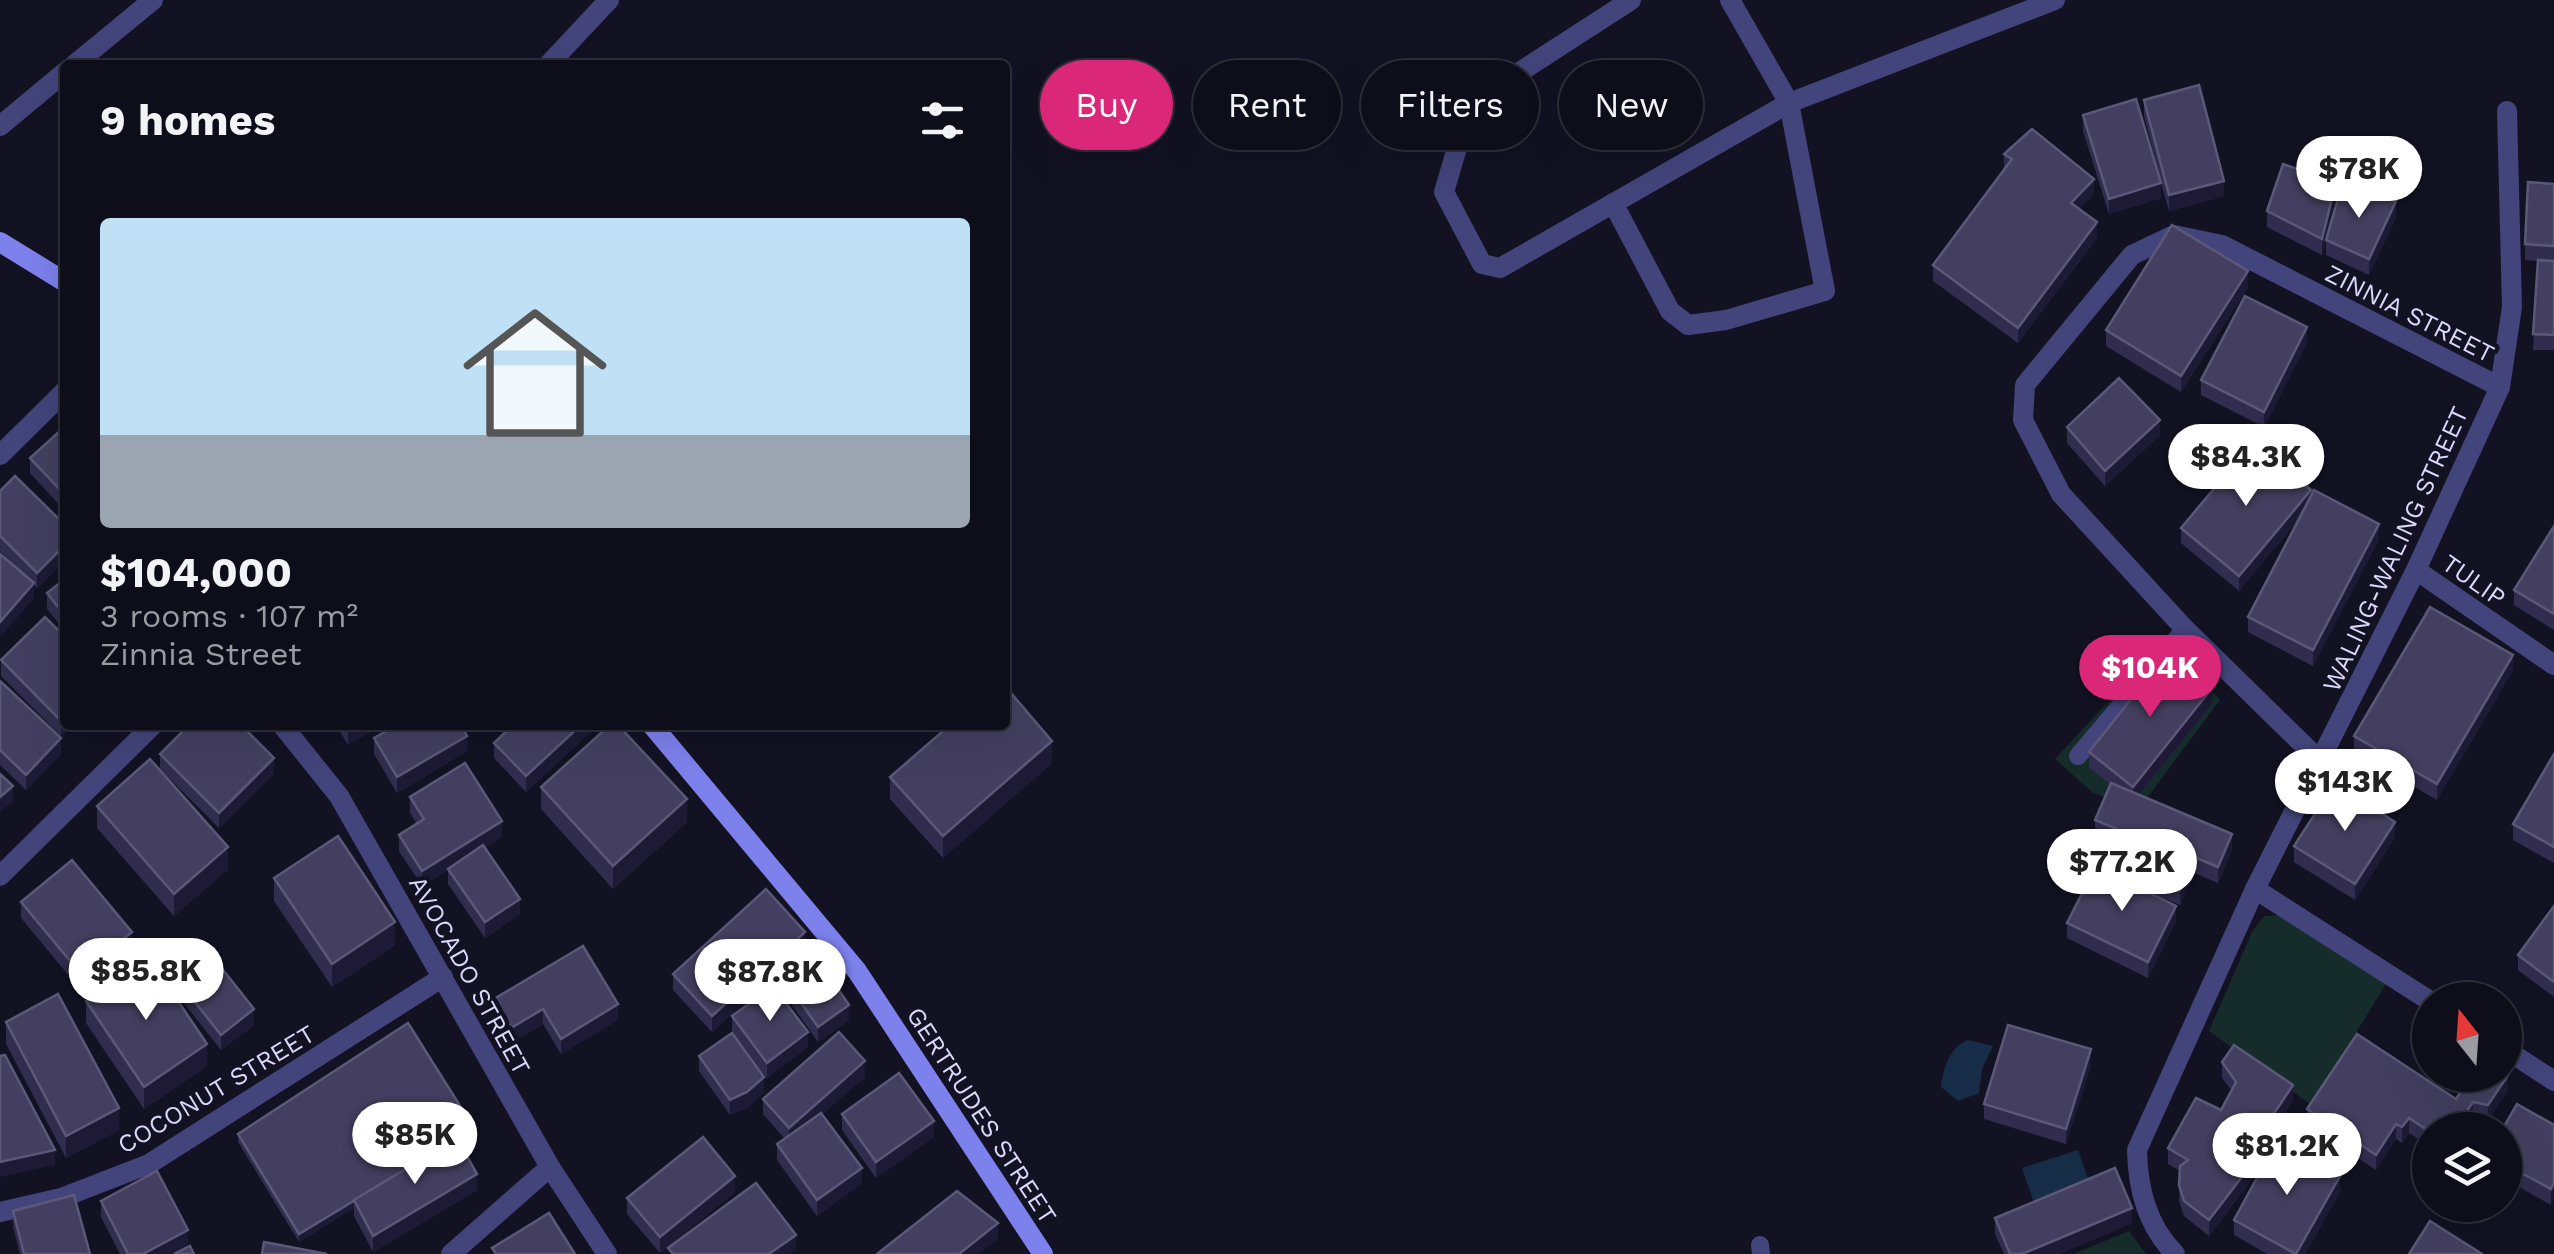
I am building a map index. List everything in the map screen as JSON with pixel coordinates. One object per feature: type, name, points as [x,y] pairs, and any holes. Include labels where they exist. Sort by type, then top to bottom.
[{"type":"street","points":[[80,60],[153,0]]},
{"type":"street","points":[[553,60],[609,0]]},
{"type":"street","points":[[1630,0],[1512,77],[1467,114],[1444,192],[1482,264],[1500,268],[1789,103],[2054,0]]},
{"type":"street","points":[[1613,203],[1670,311],[1688,325],[1726,320],[1825,291],[1789,103],[1730,0]]},
{"type":"street","points":[[0,126],[60,76]]},
{"type":"street","name":"WALING-WALING STREET","points":[[2175,1254],[2160,1238],[2138,1188],[2137,1150],[2255,889],[2416,570],[2500,387],[2512,307],[2507,111]]},
{"type":"street","name":"ZINNIA STREET","points":[[2320,761],[2186,629],[2061,494],[2023,420],[2025,384],[2132,254],[2174,235],[2222,244],[2500,387]]},
{"type":"street","points":[[0,242],[60,279]]},
{"type":"street","points":[[0,455],[60,396]]},
{"type":"street","name":"TULIP","points":[[2416,570],[2554,666]]},
{"type":"street","points":[[0,876],[147,730]]},
{"type":"street","name":"AVOCADO STREET","points":[[286,730],[339,796],[550,1167],[607,1254]]},
{"type":"street","name":"GERTRUDES STREET","points":[[656,730],[857,970],[1043,1254]]},
{"type":"street","points":[[2255,889],[2412,989]]},
{"type":"street","name":"COCONUT STREET","points":[[0,1212],[61,1198],[149,1164],[443,977]]},
{"type":"street","points":[[2522,1060],[2554,1080]]},
{"type":"street","points":[[451,1254],[550,1167]]},
{"type":"lane","points":[[2078,756],[2186,629]]},
{"type":"green space","points":[[2164,642],[2220,700],[2138,810],[2092,792],[2055,759]]},
{"type":"green space","points":[[2281,915],[2386,984],[2311,1105],[2209,1031],[2252,932],[2264,916]]},
{"type":"green space","points":[[2129,1231],[2146,1254],[2073,1254]]},
{"type":"water","points":[[1968,1040],[1993,1046],[1982,1069],[1979,1093],[1958,1101],[1941,1087],[1942,1080],[1952,1053]]},
{"type":"water","points":[[2078,1150],[2090,1184],[2034,1203],[2022,1168]]},
{"type":"building","points":[[2199,85],[2224,181],[2169,195],[2144,100]]},
{"type":"building","points":[[2136,99],[2161,183],[2109,199],[2083,115]]},
{"type":"building","points":[[2032,129],[2094,179],[2071,203],[2097,222],[2018,328],[1933,265],[2012,159],[2004,154]]},
{"type":"building","points":[[2283,164],[2336,182],[2322,239],[2267,211]]},
{"type":"building","points":[[2528,182],[2554,184],[2554,246],[2525,244]]},
{"type":"building","points":[[2342,185],[2396,201],[2369,259],[2326,240]]},
{"type":"building","points":[[2172,225],[2248,271],[2181,376],[2106,330]]},
{"type":"building","points":[[2538,260],[2554,261],[2554,335],[2533,334]]},
{"type":"building","points":[[2245,296],[2307,327],[2264,412],[2201,380]]},
{"type":"building","points":[[2119,378],[2160,420],[2105,471],[2067,427]]},
{"type":"building","points":[[60,431],[60,490],[30,458]]},
{"type":"building","points":[[2254,441],[2311,490],[2239,576],[2181,528]]},
{"type":"building","points":[[15,476],[60,520],[60,550],[37,573],[0,536],[0,491]]},
{"type":"building","points":[[2314,490],[2379,524],[2313,650],[2248,617]]},
{"type":"building","points":[[2554,526],[2554,614],[2514,590]]},
{"type":"building","points":[[0,554],[34,583],[0,622]]},
{"type":"building","points":[[60,583],[60,610],[47,593]]},
{"type":"building","points":[[2430,607],[2513,655],[2437,784],[2354,736]]},
{"type":"building","points":[[45,617],[60,632],[60,720],[1,660]]},
{"type":"building","points":[[2167,654],[2212,688],[2133,787],[2089,752]]},
{"type":"building","points":[[0,681],[61,738],[26,775],[0,750]]},
{"type":"building","points":[[1010,692],[1052,741],[943,836],[890,777],[944,730],[1010,730]]},
{"type":"building","points":[[184,730],[246,730],[274,758],[219,813],[160,754]]},
{"type":"building","points":[[388,730],[464,730],[467,736],[397,777],[374,738]]},
{"type":"building","points":[[508,730],[576,730],[526,776],[494,743]]},
{"type":"building","points":[[604,730],[623,730],[687,799],[613,866],[541,787]]},
{"type":"building","points":[[2554,754],[2554,847],[2513,824]]},
{"type":"building","points":[[150,759],[228,847],[174,894],[97,806]]},
{"type":"building","points":[[465,763],[502,821],[422,871],[399,835],[424,819],[410,797]]},
{"type":"building","points":[[0,774],[13,786],[0,797]]},
{"type":"building","points":[[2111,783],[2232,834],[2218,867],[2194,857],[2180,890],[2105,858],[2117,829],[2095,820]]},
{"type":"building","points":[[2335,783],[2395,822],[2355,884],[2294,846]]},
{"type":"building","points":[[338,836],[395,922],[332,964],[274,878]]},
{"type":"building","points":[[483,845],[520,899],[485,922],[448,869]]},
{"type":"building","points":[[72,860],[132,932],[80,973],[21,902]]},
{"type":"building","points":[[2096,866],[2176,906],[2148,962],[2067,923]]},
{"type":"building","points":[[766,889],[805,932],[712,1016],[673,974]]},
{"type":"building","points":[[2554,906],[2554,982],[2518,955]]},
{"type":"building","points":[[201,942],[254,1009],[221,1035],[168,968]]},
{"type":"building","points":[[583,946],[618,1004],[561,1039],[543,1009],[511,1028],[494,999]]},
{"type":"building","points":[[812,951],[849,1005],[818,1027],[780,973]]},
{"type":"building","points":[[149,958],[207,1044],[144,1087],[86,1001]]},
{"type":"building","points":[[773,986],[808,1032],[767,1063],[732,1016]]},
{"type":"building","points":[[58,994],[119,1108],[66,1136],[6,1022]]},
{"type":"building","points":[[408,1023],[474,1128],[299,1234],[238,1134]]},
{"type":"building","points":[[2008,1025],[2091,1049],[2066,1129],[1984,1104]]},
{"type":"building","points":[[839,1032],[865,1061],[789,1128],[763,1099]]},
{"type":"building","points":[[732,1033],[764,1077],[730,1100],[699,1056]]},
{"type":"building","points":[[2357,1034],[2412,1070],[2412,1092],[2445,1092],[2456,1099],[2461,1092],[2497,1092],[2488,1105],[2473,1102],[2466,1112],[2412,1112],[2412,1120],[2409,1118],[2402,1127],[2396,1124],[2376,1155],[2307,1109]]},
{"type":"building","points":[[2234,1045],[2293,1085],[2257,1139],[2264,1148],[2209,1220],[2184,1201],[2179,1185],[2180,1166],[2188,1160],[2168,1148],[2196,1098],[2221,1110],[2236,1082],[2222,1062]]},
{"type":"building","points":[[5,1055],[55,1150],[0,1162],[0,1056]]},
{"type":"building","points":[[899,1073],[934,1121],[876,1162],[842,1114]]},
{"type":"building","points":[[2517,1104],[2554,1125],[2551,1189],[2522,1173],[2522,1112],[2512,1112]]},
{"type":"building","points":[[821,1113],[862,1168],[817,1200],[777,1144]]},
{"type":"building","points":[[703,1137],[735,1176],[660,1237],[627,1198]]},
{"type":"building","points":[[457,1138],[477,1174],[373,1236],[354,1200]]},
{"type":"building","points":[[2277,1141],[2340,1176],[2296,1254],[2234,1220]]},
{"type":"building","points":[[2115,1168],[2132,1208],[2022,1254],[2010,1254],[1995,1218]]},
{"type":"building","points":[[157,1171],[188,1230],[143,1254],[128,1254],[101,1201]]},
{"type":"building","points":[[756,1183],[796,1235],[769,1254],[673,1254],[668,1248]]},
{"type":"building","points":[[957,1191],[998,1223],[959,1254],[877,1254]]},
{"type":"building","points":[[74,1195],[90,1254],[24,1254],[13,1211]]},
{"type":"building","points":[[549,1213],[575,1254],[496,1254],[492,1248]]},
{"type":"building","points":[[2432,1222],[2482,1254],[2409,1254]]},
{"type":"building","points":[[264,1242],[327,1254],[262,1254]]},
{"type":"building","points":[[190,1246],[194,1254],[174,1254]]}]
